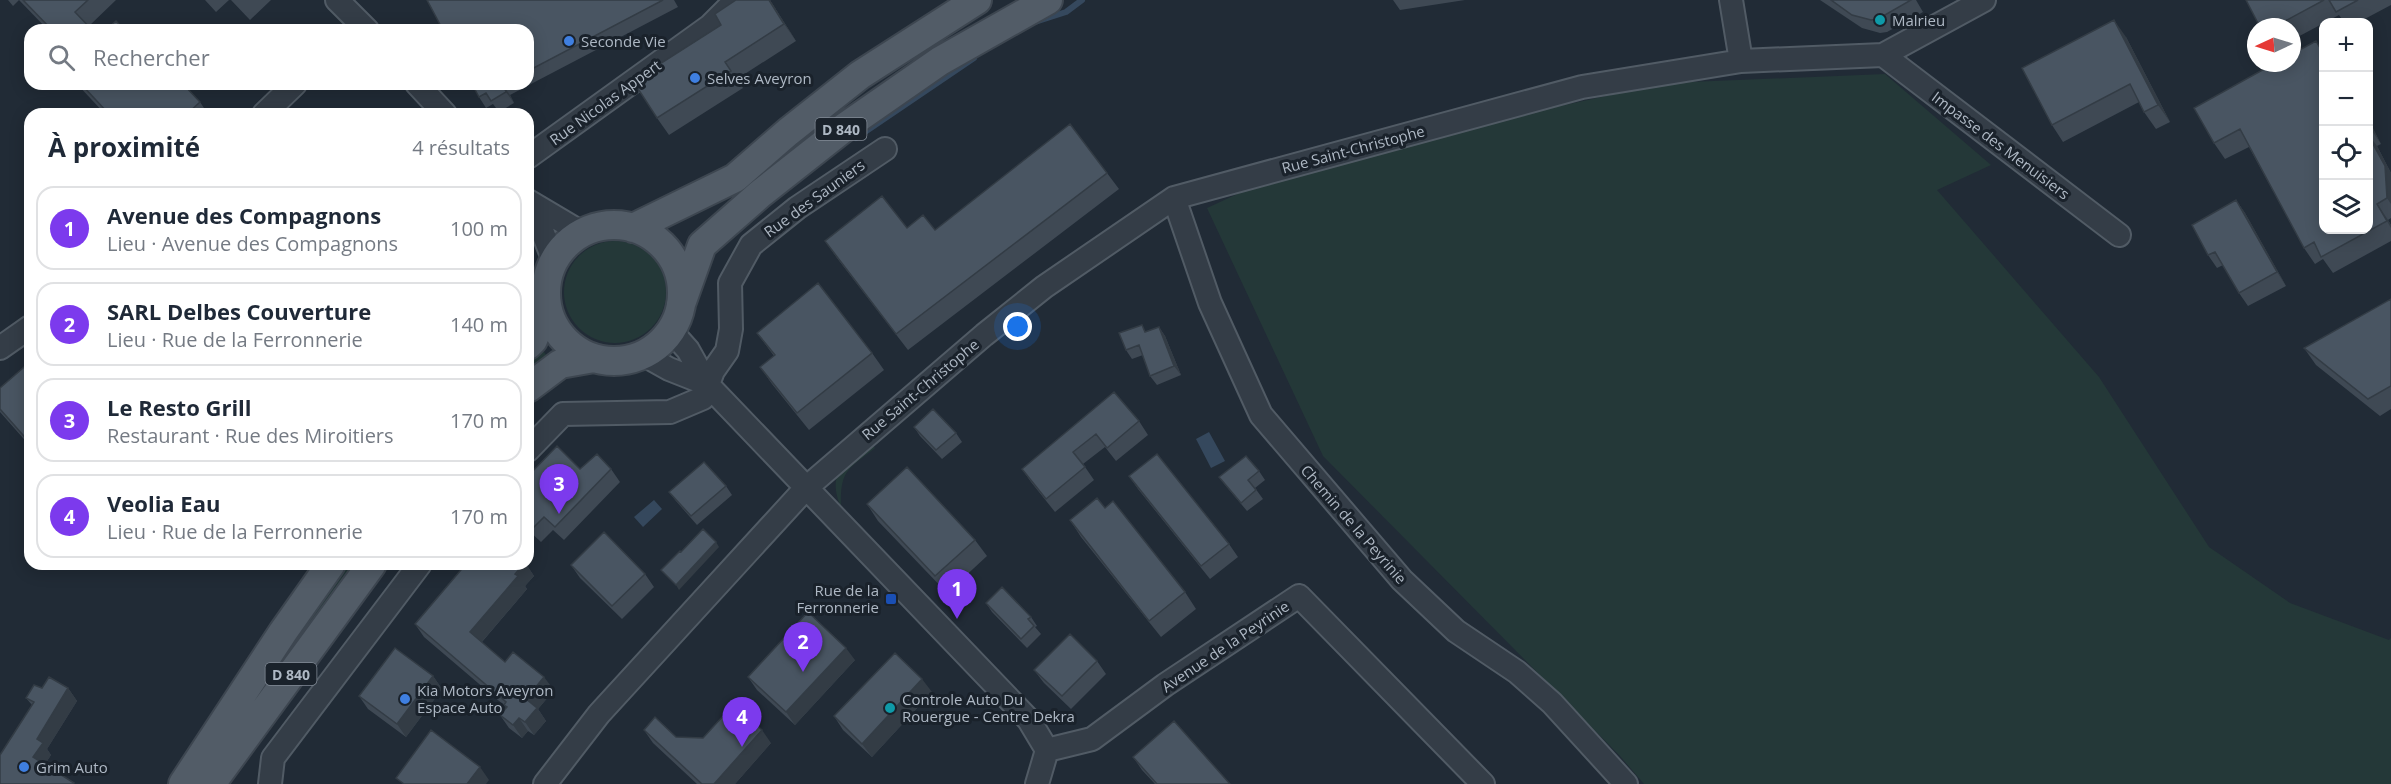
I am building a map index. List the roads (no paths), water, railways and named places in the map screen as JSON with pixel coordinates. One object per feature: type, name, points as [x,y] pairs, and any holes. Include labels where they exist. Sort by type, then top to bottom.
[{"type":"main road","name":"D 840","points":[[633,228],[735,178],[860,75],[977,0]]},
{"type":"main road","name":"D 840","points":[[681,304],[702,245],[760,194],[845,127],[940,61],[1048,0]]},
{"type":"main road","points":[[534,384],[560,364],[594,358],[619,361],[644,354],[654,348],[671,331],[681,304],[681,280],[672,257],[655,239],[633,228],[607,225],[582,233],[561,250],[554,261],[547,282],[547,305],[553,322],[563,338],[572,346],[594,358]]},
{"type":"main road","points":[[534,338],[547,305]]},
{"type":"main road","name":"D 840","points":[[183,784],[327,570]]},
{"type":"main road","name":"D 840","points":[[210,784],[368,570]]},
{"type":"street","points":[[337,0],[355,24]]},
{"type":"street","name":"Rue Nicolas Appert","points":[[534,152],[710,26],[736,0]]},
{"type":"street","points":[[1731,0],[1741,62]]},
{"type":"street","name":"Rue Saint-Christophe","points":[[806,488],[984,335],[1044,287],[1174,198],[1582,87],[1741,62],[1883,55],[1984,0]]},
{"type":"street","name":"Impasse des Menuisiers","points":[[1883,55],[2119,235]]},
{"type":"street","points":[[270,108],[289,90]]},
{"type":"street","points":[[423,90],[439,108]]},
{"type":"street","name":"Rue des Sauniers","points":[[534,444],[563,414],[670,412],[703,398],[713,371],[727,351],[731,329],[730,283],[751,245],[797,208],[885,149]]},
{"type":"street","name":"Chemin de la Peyrinie","points":[[1174,198],[1210,303],[1261,415],[1402,580],[1456,631],[1517,672],[1552,703],[1626,784]]},
{"type":"street","points":[[534,205],[582,233]]},
{"type":"street","points":[[534,213],[554,261]]},
{"type":"street","points":[[0,348],[24,331]]},
{"type":"street","points":[[671,331],[688,350],[707,384],[1029,720],[1047,750],[1037,784]]},
{"type":"street","points":[[644,354],[669,369],[707,384]]},
{"type":"street","points":[[545,784],[599,714],[806,488]]},
{"type":"street","points":[[270,784],[273,758],[415,570]]},
{"type":"street","name":"Avenue de la Peyrinie","points":[[1047,750],[1092,739],[1165,685],[1299,596],[1483,784]]},
{"type":"water","points":[[1209,432],[1225,461],[1211,468],[1196,439]]},
{"type":"water","points":[[654,500],[662,509],[643,527],[634,517]]},
{"type":"waterway","points":[[1035,22],[1066,12],[1082,0]]},
{"type":"waterway","points":[[856,138],[974,58]]},
{"type":"place","name":"Malrieu","points":[[1880,20]]},
{"type":"place","name":"Seconde Vie","points":[[569,41]]},
{"type":"place","name":"Selves Aveyron","points":[[695,78]]},
{"type":"place","name":"Le Resto Grill","points":[[559,514]]},
{"type":"place","name":"Rue de la Ferronnerie","points":[[891,599]]},
{"type":"place","name":"Avenue des Compagnons","points":[[957,619]]},
{"type":"place","name":"SARL Delbes Couverture","points":[[803,672]]},
{"type":"place","name":"Kia Motors Aveyron Espace Auto","points":[[405,699]]},
{"type":"place","name":"Controle Auto Du Rouergue - Centre Dekra","points":[[890,708]]},
{"type":"place","name":"Veolia Eau","points":[[742,747]]},
{"type":"place","name":"Grim Auto","points":[[24,767]]}]
